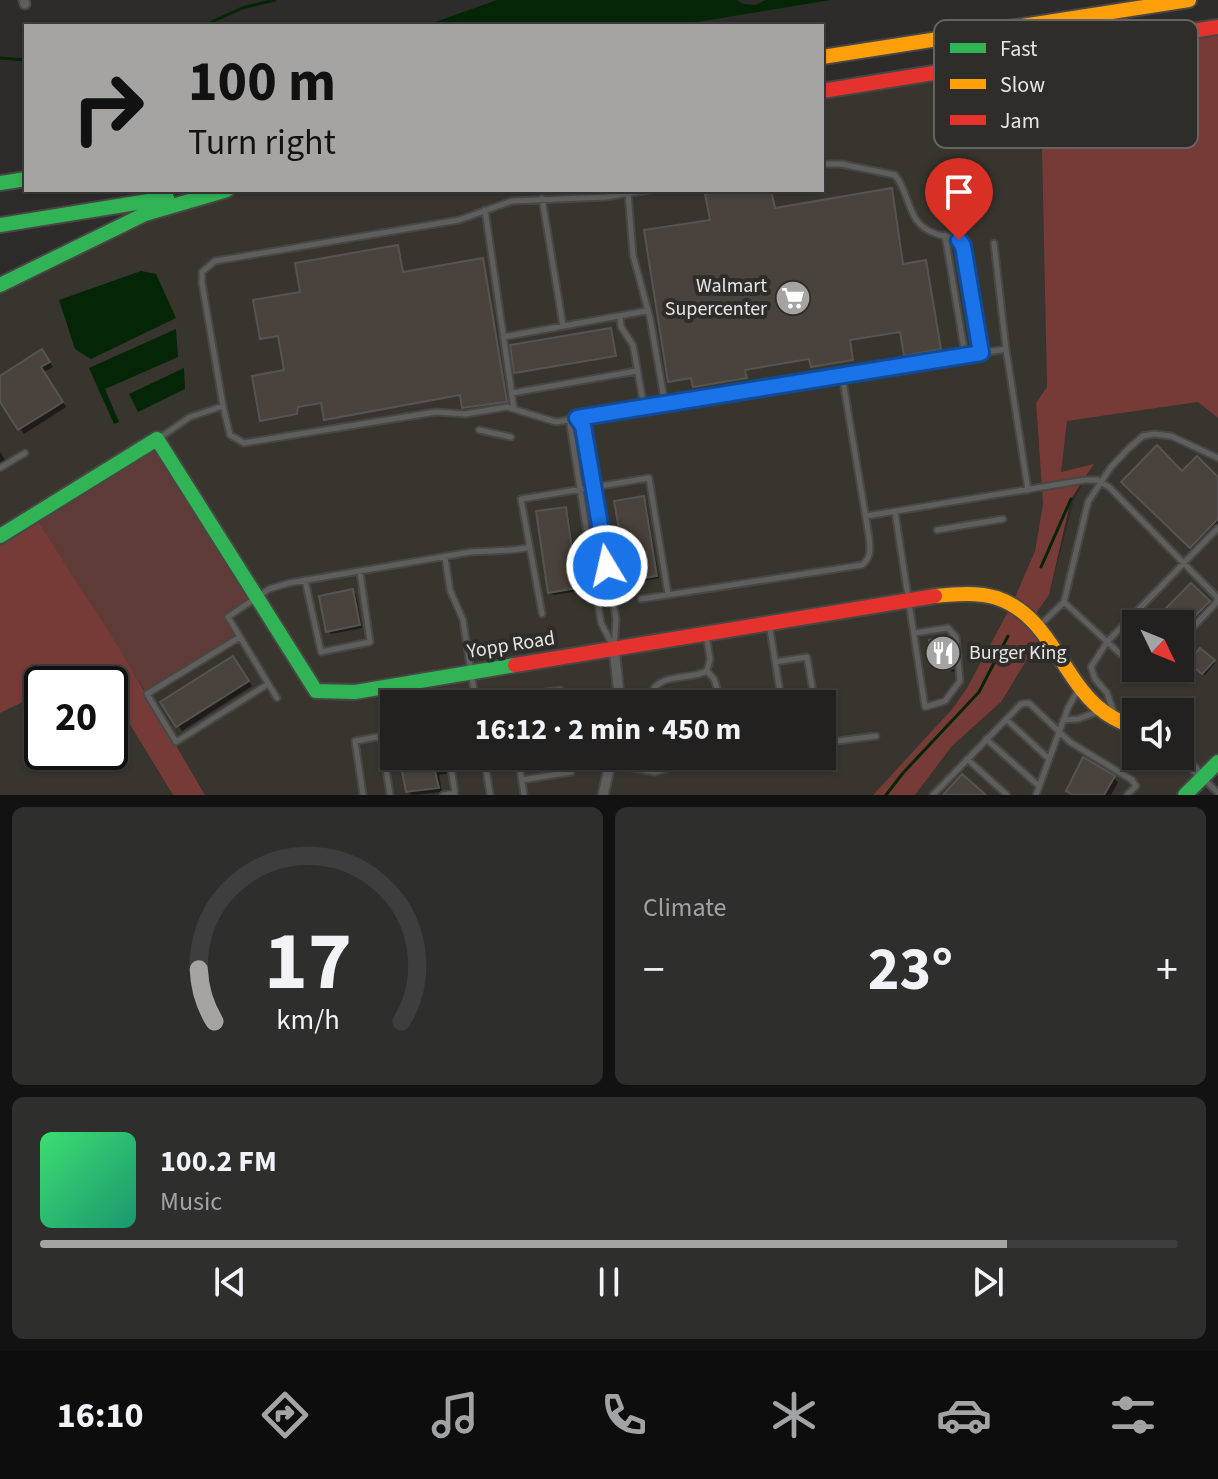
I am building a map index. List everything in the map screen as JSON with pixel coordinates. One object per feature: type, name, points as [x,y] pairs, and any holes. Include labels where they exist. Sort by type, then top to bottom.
[{"type":"main road","points":[[1060,20],[1189,0]]},
{"type":"main road","points":[[1198,30],[1218,27]]},
{"type":"main road","points":[[824,57],[934,40]]},
{"type":"main road","points":[[824,91],[934,73]]},
{"type":"main road","points":[[0,176],[24,176]]},
{"type":"main road","points":[[0,183],[24,177]]},
{"type":"main road","points":[[0,225],[203,192]]},
{"type":"main road","points":[[0,285],[145,214],[220,192]]},
{"type":"main road","points":[[0,536],[157,439]]},
{"type":"main road","name":"Yopp Road","points":[[157,439],[316,691],[355,692],[769,622],[973,593],[1012,604],[1037,627],[1080,686],[1102,710],[1122,723]]},
{"type":"main road","points":[[1185,795],[1218,762]]},
{"type":"street","points":[[614,648],[618,690]]},
{"type":"street","points":[[1194,769],[1203,778]]},
{"type":"street","points":[[603,795],[609,770]]},
{"type":"lane","points":[[824,164],[841,164],[895,175],[903,187],[910,212],[922,226],[934,234],[959,240],[963,246],[981,353]]},
{"type":"lane","points":[[635,192],[606,197],[512,201],[459,220],[239,256],[208,265],[202,272],[202,283],[230,435],[241,443],[249,443],[436,412],[456,414],[498,408],[514,409],[556,422],[1006,349]]},
{"type":"lane","points":[[628,193],[633,255],[650,318],[665,404]]},
{"type":"lane","points":[[542,198],[563,326]]},
{"type":"lane","points":[[485,210],[514,409]]},
{"type":"lane","points":[[945,235],[965,355]]},
{"type":"lane","points":[[994,243],[1006,349],[1028,490]]},
{"type":"lane","points":[[503,337],[646,311]]},
{"type":"lane","points":[[620,316],[621,327],[633,345],[644,407]]},
{"type":"lane","points":[[512,393],[637,371]]},
{"type":"lane","points":[[641,599],[862,565],[869,557],[870,550],[841,375]]},
{"type":"lane","points":[[157,439],[190,417],[223,406]]},
{"type":"lane","points":[[577,418],[583,426],[616,619],[614,648]]},
{"type":"lane","points":[[577,418],[570,425],[601,623],[614,648]]},
{"type":"lane","points":[[479,430],[511,437]]},
{"type":"lane","points":[[1037,627],[1064,602],[1088,502],[1100,482],[1129,448],[1143,436],[1154,434],[1171,436],[1218,458]]},
{"type":"lane","points":[[0,468],[25,453]]},
{"type":"lane","points":[[542,614],[521,499],[649,478],[668,594]]},
{"type":"lane","points":[[866,516],[1085,480],[1100,482],[1109,487],[1217,597],[1217,602],[1194,626]]},
{"type":"lane","points":[[895,512],[925,707],[945,701],[960,681],[956,637],[943,627],[914,633]]},
{"type":"lane","points":[[937,530],[1003,519]]},
{"type":"lane","points":[[1117,721],[1107,693],[1095,679],[1091,667],[1107,642],[1218,528]]},
{"type":"lane","points":[[277,698],[228,617],[269,589],[305,580],[445,557],[530,547]]},
{"type":"lane","points":[[445,557],[450,590],[463,620],[474,690]]},
{"type":"lane","points":[[305,580],[321,652],[370,642],[360,572]]},
{"type":"lane","points":[[1064,602],[1122,656]]},
{"type":"lane","points":[[769,622],[780,690]]},
{"type":"lane","points":[[654,690],[661,681],[700,675],[707,671],[710,659],[706,633]]},
{"type":"lane","points":[[240,637],[147,694],[176,742],[268,684]]},
{"type":"lane","points":[[775,662],[807,657],[813,690]]},
{"type":"lane","points":[[707,671],[718,690]]},
{"type":"lane","points":[[1036,795],[1063,720],[1080,686]]},
{"type":"lane","points":[[933,795],[1021,704],[1029,703],[1070,742],[1132,780],[1136,786],[1127,795]]},
{"type":"lane","points":[[1063,720],[1078,719],[1102,710]]},
{"type":"lane","points":[[1006,719],[1049,759]]},
{"type":"lane","points":[[363,795],[355,741],[380,736]]},
{"type":"lane","points":[[836,741],[876,736]]},
{"type":"lane","points":[[986,739],[1039,786]]},
{"type":"lane","points":[[967,759],[1007,795]]},
{"type":"lane","points":[[386,770],[390,795]]},
{"type":"lane","points":[[443,795],[455,793],[451,770]]},
{"type":"lane","points":[[486,770],[490,795]]},
{"type":"lane","points":[[520,770],[524,795]]},
{"type":"lane","points":[[522,780],[571,770]]},
{"type":"lane","points":[[1203,778],[1218,793]]},
{"type":"shaded area","points":[[497,0],[737,0],[755,5],[766,0],[831,0],[685,24],[430,24]]},
{"type":"shaded area","points":[[1218,27],[1218,418],[1198,402],[1067,421],[1061,472],[1094,464],[1071,499],[1049,595],[1031,620],[1043,633],[1001,702],[952,746],[915,795],[873,795],[953,708],[967,688],[1012,604],[1035,551],[1043,504],[1036,403],[1047,387],[1042,148],[1198,148],[1198,30]]},
{"type":"shaded area","points":[[934,73],[934,148],[1042,148],[1047,387],[1036,404],[1043,504],[1035,551],[1012,604],[967,688],[953,708],[873,795],[205,795],[122,653],[0,536],[0,285],[55,256],[222,192],[824,192],[824,91]]},
{"type":"shaded area","points":[[141,271],[156,274],[176,318],[91,359],[75,349],[59,300]]},
{"type":"shaded area","points":[[176,329],[178,357],[105,389],[119,422],[114,424],[89,368]]},
{"type":"shaded area","points":[[184,368],[185,389],[138,412],[129,394]]},
{"type":"shaded area","points":[[1198,402],[1218,418],[1218,762],[1185,795],[915,795],[952,746],[1001,702],[1030,620],[1049,595],[1074,500],[1093,465],[1060,472],[1067,421]]},
{"type":"shaded area","points":[[157,439],[257,597],[229,617],[240,637],[147,694],[34,515]]},
{"type":"shaded area","points":[[34,515],[122,653],[205,795],[173,795],[128,721],[128,666],[24,666],[24,702],[0,713],[0,536]]},
{"type":"shaded area","points":[[24,702],[24,770],[128,770],[128,721],[173,795],[0,795],[0,713]]},
{"type":"building","name":"Walmart Supercenter","points":[[892,188],[903,264],[926,260],[941,349],[904,356],[900,332],[850,340],[853,360],[811,367],[809,359],[745,370],[747,378],[693,387],[691,378],[668,382],[644,230],[710,220],[705,194],[716,192],[771,192],[775,208]]},
{"type":"building","points":[[398,245],[403,272],[483,258],[507,402],[462,408],[460,395],[324,420],[321,403],[298,407],[297,414],[260,421],[252,376],[284,370],[278,336],[260,339],[253,300],[300,292],[295,263]]},
{"type":"building","points":[[611,328],[616,356],[514,373],[510,345]]},
{"type":"building","points":[[42,349],[50,362],[41,367],[63,402],[18,430],[0,402],[0,376]]},
{"type":"building","points":[[1157,445],[1182,471],[1197,456],[1218,477],[1218,519],[1190,548],[1121,482]]},
{"type":"building","points":[[644,496],[657,576],[628,581],[614,501]]},
{"type":"building","points":[[566,507],[578,588],[548,593],[536,511]]},
{"type":"building","points":[[1191,583],[1210,601],[1194,618],[1194,610],[1164,610]]},
{"type":"building","points":[[353,589],[360,625],[326,632],[319,596]]},
{"type":"building","name":"Burger King","points":[[947,636],[951,643],[953,668],[947,670],[946,665],[935,668],[929,640]]},
{"type":"building","points":[[1200,648],[1215,660],[1202,674],[1194,667],[1194,655]]},
{"type":"building","points":[[233,656],[249,681],[176,727],[160,702]]},
{"type":"building","points":[[1083,757],[1115,776],[1104,795],[1073,795],[1066,791]]},
{"type":"building","points":[[402,770],[440,770],[435,771],[439,788],[406,792]]},
{"type":"building","points":[[962,774],[986,795],[943,795]]},
{"type":"waterway","points":[[207,24],[242,8],[275,0]]},
{"type":"waterway","points":[[0,58],[24,60]]},
{"type":"waterway","points":[[1041,567],[1071,499]]},
{"type":"waterway","points":[[886,795],[979,692],[1008,636]]},
{"type":"traffic: fast","points":[[0,183],[24,179]]},
{"type":"traffic: fast","points":[[0,285],[145,214],[220,192]]},
{"type":"traffic: fast","points":[[0,225],[167,198]]},
{"type":"traffic: fast","points":[[0,536],[157,439],[316,691],[355,692],[515,665]]},
{"type":"traffic: fast","points":[[1185,795],[1218,762]]},
{"type":"traffic: slow","points":[[1060,20],[1189,0]]},
{"type":"traffic: slow","points":[[824,57],[934,40]]},
{"type":"traffic: slow","points":[[935,596],[982,595],[1014,606],[1042,632],[1085,694],[1107,714],[1122,722]]},
{"type":"traffic: jam","points":[[1198,30],[1218,27]]},
{"type":"traffic: jam","points":[[824,91],[934,73]]},
{"type":"traffic: jam","points":[[515,665],[935,596]]},
{"type":"place","name":"Walmart Supercenter","points":[[793,298]]},
{"type":"place","name":"Burger King","points":[[943,653]]},
{"type":"route","points":[[607,566],[583,426],[577,418],[981,353],[963,246],[959,240]]}]
